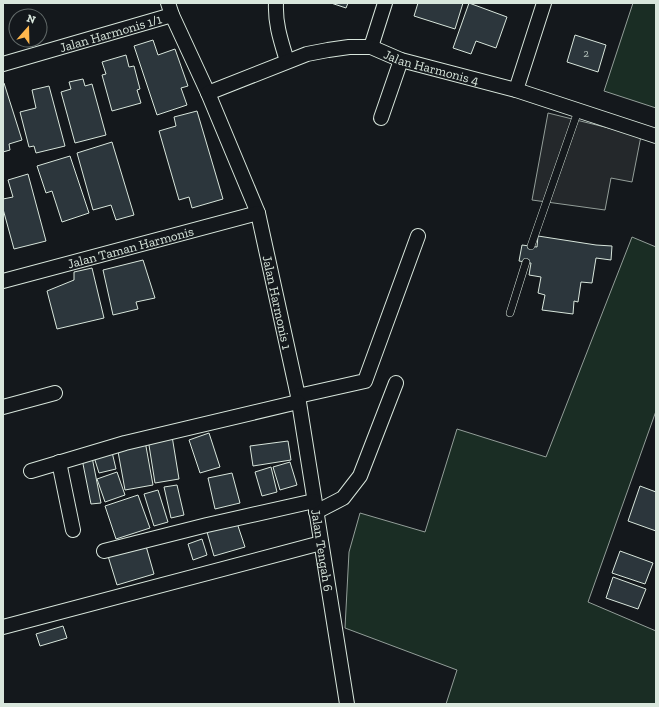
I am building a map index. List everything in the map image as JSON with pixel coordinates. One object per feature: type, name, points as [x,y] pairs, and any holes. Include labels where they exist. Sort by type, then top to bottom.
[{"type":"street","points":[[276,3],[275,15],[278,35],[287,61]]},
{"type":"street","points":[[371,47],[385,3]]},
{"type":"street","points":[[516,90],[544,3]]},
{"type":"street","name":"Jalan Harmonis 1/1","points":[[3,64],[170,9]]},
{"type":"street","name":"Jalan Harmonis 1","points":[[170,9],[208,93],[258,213],[298,399]]},
{"type":"street","name":"Jalan Harmonis 4","points":[[208,93],[307,54],[349,47],[371,47],[401,60],[516,90],[656,136]]},
{"type":"street","points":[[381,118],[401,60]]},
{"type":"street","name":"Jalan Taman Harmonis","points":[[3,281],[258,213]]},
{"type":"street","points":[[31,471],[125,443],[365,381],[418,236]]},
{"type":"street","points":[[104,551],[207,525],[315,506],[343,498],[360,476],[396,383]]},
{"type":"street","points":[[3,407],[55,393]]},
{"type":"street","name":"Jalan Tengah 6","points":[[298,399],[347,704]]},
{"type":"street","points":[[59,462],[73,530]]},
{"type":"street","points":[[3,627],[321,543]]},
{"type":"lane","points":[[531,246],[578,111]]},
{"type":"lane","points":[[510,313],[526,262]]},
{"type":"green space","points":[[633,3],[656,3],[656,108],[604,91]]},
{"type":"green space","points":[[632,237],[656,247],[656,411],[588,602],[656,631],[656,704],[446,704],[457,670],[345,628],[349,552],[360,513],[425,532],[457,429],[546,457]]},
{"type":"shaded area","points":[[548,113],[641,136],[632,182],[611,178],[605,210],[532,200]]},
{"type":"building","points":[[331,3],[348,3],[346,8]]},
{"type":"building","points":[[418,3],[463,3],[455,29],[414,16]]},
{"type":"building","points":[[469,3],[507,17],[496,48],[476,41],[471,54],[453,48]]},
{"type":"building","points":[[575,35],[606,45],[598,72],[567,62]]},
{"type":"building","points":[[153,40],[158,55],[175,49],[188,86],[181,88],[187,105],[157,115],[134,46]]},
{"type":"building","points":[[126,55],[129,67],[134,66],[140,89],[137,90],[141,103],[112,111],[102,75],[106,74],[102,62]]},
{"type":"building","points":[[83,79],[85,86],[92,84],[106,135],[75,143],[61,92],[71,89],[69,82]]},
{"type":"building","points":[[4,83],[22,140],[9,144],[10,150],[3,152],[3,84]]},
{"type":"building","points":[[49,86],[65,146],[36,153],[34,146],[29,147],[20,112],[36,108],[32,90]]},
{"type":"building","points":[[197,111],[223,199],[192,208],[189,197],[179,200],[159,131],[176,126],[174,117]]},
{"type":"building","points":[[112,142],[134,215],[116,220],[111,205],[93,210],[77,153]]},
{"type":"building","points":[[70,156],[89,213],[62,222],[52,191],[46,193],[37,166]]},
{"type":"building","points":[[28,174],[46,241],[14,249],[3,209],[3,199],[13,197],[8,180]]},
{"type":"building","points":[[538,236],[612,246],[611,260],[596,258],[592,283],[581,282],[578,302],[574,301],[573,314],[542,310],[545,295],[538,293],[541,277],[529,275],[531,263],[519,261],[522,245],[537,247]]},
{"type":"building","points":[[143,260],[155,298],[136,302],[138,309],[113,315],[103,270]]},
{"type":"building","points":[[92,268],[104,318],[57,329],[47,291],[74,280],[74,272]]},
{"type":"building","points":[[209,433],[220,467],[200,473],[189,440]]},
{"type":"building","points":[[172,436],[179,479],[155,483],[148,439]]},
{"type":"building","points":[[145,441],[153,485],[125,490],[117,446]]},
{"type":"building","points":[[288,441],[291,460],[253,466],[250,446]]},
{"type":"building","points":[[112,452],[116,469],[99,473],[94,457]]},
{"type":"building","points":[[92,457],[101,503],[91,504],[82,459]]},
{"type":"building","points":[[290,462],[297,485],[280,490],[273,467]]},
{"type":"building","points":[[271,467],[277,492],[262,496],[255,472]]},
{"type":"building","points":[[117,472],[125,495],[105,502],[97,479]]},
{"type":"building","points":[[232,473],[240,503],[215,509],[208,478]]},
{"type":"building","points":[[177,485],[184,515],[171,518],[164,487]]},
{"type":"building","points":[[640,486],[656,492],[656,531],[628,521]]},
{"type":"building","points":[[158,490],[168,522],[154,526],[144,494]]},
{"type":"building","points":[[138,495],[150,528],[116,539],[105,506]]},
{"type":"building","points":[[237,523],[245,547],[214,556],[207,532]]},
{"type":"building","points":[[202,539],[207,555],[193,560],[188,544]]},
{"type":"building","points":[[146,546],[154,574],[117,585],[108,556]]},
{"type":"building","points":[[620,551],[653,563],[645,584],[612,573]]},
{"type":"building","points":[[613,577],[646,589],[638,609],[606,598]]},
{"type":"building","points":[[63,626],[67,638],[40,646],[36,634]]}]
